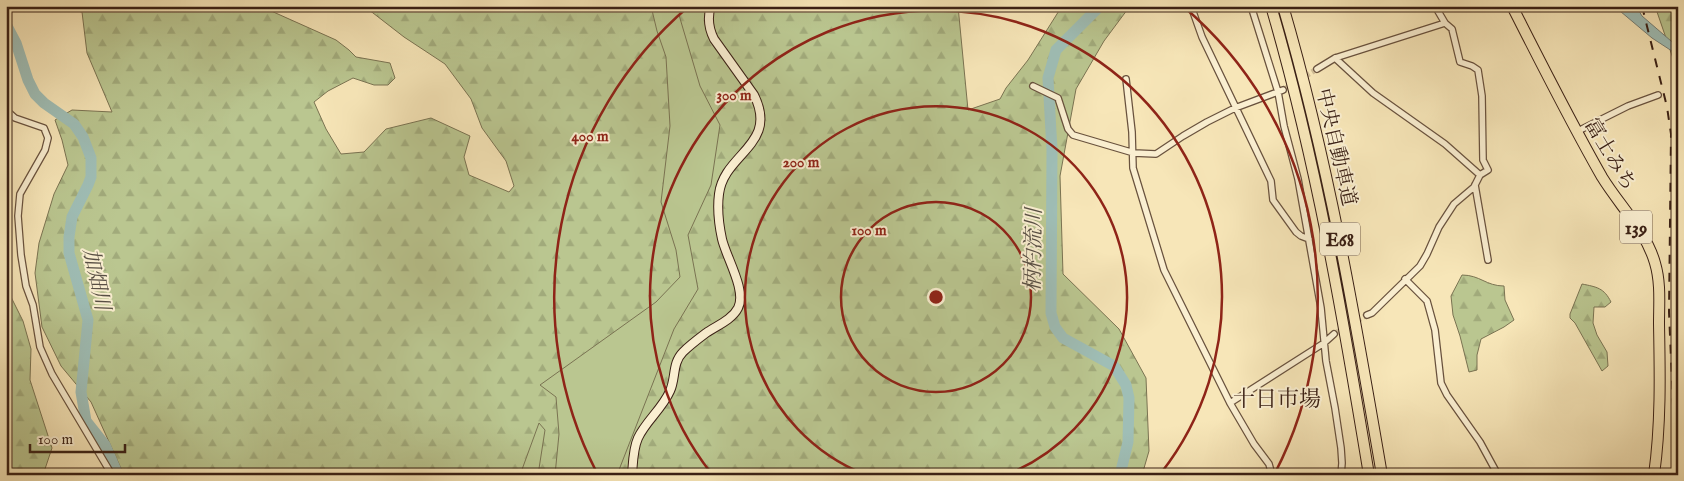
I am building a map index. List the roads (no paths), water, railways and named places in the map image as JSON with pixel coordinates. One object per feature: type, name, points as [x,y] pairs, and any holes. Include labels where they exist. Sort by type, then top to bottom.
[{"type":"highway","name":"中央自動車道","points":[[1271,6],[1298,108],[1327,239],[1369,475]]},
{"type":"highway","name":"中央自動車道","points":[[1283,6],[1312,111],[1338,230],[1382,475]]},
{"type":"highway","name":"富士みち","points":[[1512,6],[1576,132],[1603,178],[1648,245],[1658,272],[1660,348],[1654,475]]},
{"type":"street","points":[[632,475],[636,443],[668,395],[674,380],[676,363],[679,357],[699,338],[723,323],[740,305],[738,284],[722,240],[718,214],[719,193],[725,175],[751,146],[757,135],[761,115],[759,104],[754,95],[714,39],[710,30],[709,20],[711,6]]},
{"type":"street","points":[[1191,6],[1202,36],[1271,181],[1273,200],[1296,232],[1309,239]]},
{"type":"street","points":[[1252,6],[1280,91],[1284,126],[1298,179],[1321,308],[1326,361],[1342,463],[1341,475]]},
{"type":"street","points":[[1367,316],[1420,266],[1439,227],[1454,204],[1475,185],[1480,175],[1488,170],[1483,160],[1482,96],[1478,70],[1460,62],[1452,28],[1445,23],[1434,6]]},
{"type":"street","points":[[1317,69],[1335,58],[1445,23]]},
{"type":"street","points":[[1335,58],[1373,94],[1445,144],[1480,175]]},
{"type":"street","points":[[1126,79],[1134,154],[1133,168],[1164,270],[1230,403],[1254,444],[1269,464],[1272,475]]},
{"type":"street","points":[[1033,86],[1058,98],[1068,129],[1073,135],[1134,154],[1156,154],[1183,136],[1236,108],[1280,91]]},
{"type":"street","points":[[1576,132],[1628,106],[1658,94]]},
{"type":"street","points":[[6,110],[14,118],[44,128],[48,138],[48,144],[43,157],[20,194],[18,216],[26,286],[33,305],[40,347],[52,374],[112,475]]},
{"type":"street","points":[[1475,185],[1488,260]]},
{"type":"street","points":[[1405,279],[1427,301],[1435,330],[1441,383],[1447,395],[1480,442],[1498,475]]},
{"type":"street","points":[[1230,403],[1334,334]]},
{"type":"water","points":[[1614,6],[1636,6],[1642,16],[1678,47],[1678,55],[1652,38]]},
{"type":"waterway","name":"柄杓流川","points":[[1100,6],[1056,50],[1048,78],[1052,150],[1051,313],[1055,327],[1063,338],[1114,366],[1126,385],[1129,398],[1128,442],[1120,475]]},
{"type":"waterway","name":"加畑川","points":[[6,24],[16,43],[28,80],[35,94],[44,103],[74,124],[83,137],[91,158],[91,177],[72,217],[69,253],[88,320],[81,392],[86,421],[105,445],[118,475]]},
{"type":"tunnel","points":[[1283,90],[1317,69]]},
{"type":"tunnel","points":[[1334,334],[1367,315]]},
{"type":"railway","points":[[1642,6],[1667,107],[1671,134],[1669,312],[1676,475]]},
{"type":"district","name":"十日市場","points":[[1277,398]]}]
